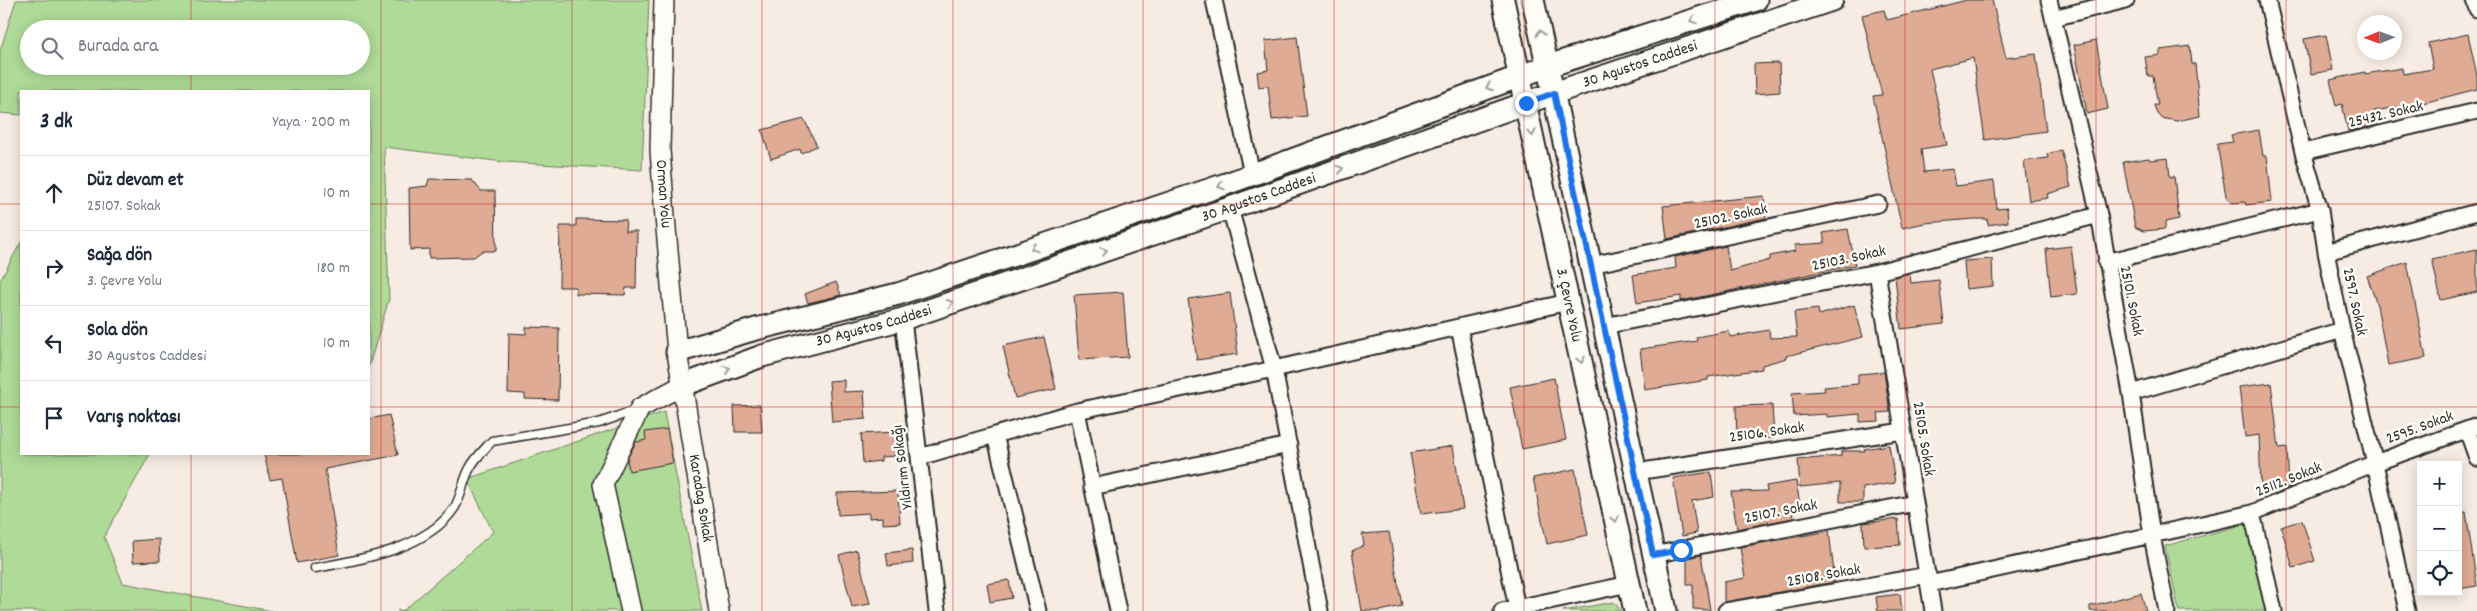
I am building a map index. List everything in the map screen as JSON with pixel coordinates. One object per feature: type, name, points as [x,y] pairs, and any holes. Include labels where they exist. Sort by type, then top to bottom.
[{"type":"main road","name":"3. Çevre Yolu","points":[[1503,0],[1635,611]]},
{"type":"main road","name":"3. Çevre Yolu","points":[[1533,0],[1666,611]]},
{"type":"main road","name":"30 Agustos Caddesi","points":[[677,352],[756,329],[898,294],[1252,174],[1548,66],[1756,0]]},
{"type":"main road","name":"30 Agustos Caddesi","points":[[682,386],[762,356],[903,319],[1230,208],[1554,93],[1832,0]]},
{"type":"street","name":"Orman Yolu","points":[[664,0],[660,150],[677,352],[682,386]]},
{"type":"street","points":[[1214,0],[1252,174]]},
{"type":"street","name":"25101. Sokak","points":[[2049,0],[2099,215],[2131,393],[2152,536],[2166,611]]},
{"type":"street","points":[[2053,18],[2126,0]]},
{"type":"street","name":"2597. Sokak","points":[[2267,0],[2320,210],[2326,252],[2342,330],[2375,463],[2406,611]]},
{"type":"street","points":[[2474,0],[2477,10]]},
{"type":"street","name":"25432. Sokak","points":[[2304,152],[2477,111]]},
{"type":"street","name":"25102. Sokak","points":[[1591,265],[1878,204]]},
{"type":"street","points":[[1230,208],[1274,369],[1320,611]]},
{"type":"street","points":[[2106,262],[2320,210]]},
{"type":"street","points":[[2326,252],[2477,212]]},
{"type":"street","name":"25103. Sokak","points":[[1604,326],[1877,272],[2099,215]]},
{"type":"street","name":"25105. Sokak","points":[[1877,272],[1933,611]]},
{"type":"street","points":[[920,457],[1077,411],[1274,369],[1568,302]]},
{"type":"street","name":"Yıldırım Sokağı","points":[[903,319],[937,611]]},
{"type":"street","points":[[1459,327],[1510,610],[1630,584]]},
{"type":"street","points":[[2131,393],[2342,330]]},
{"type":"street","points":[[631,611],[603,484],[640,408],[682,386]]},
{"type":"street","name":"Karadag Sokak","points":[[682,386],[719,611]]},
{"type":"street","points":[[1077,411],[1118,611]]},
{"type":"street","points":[[2472,428],[2477,458]]},
{"type":"street","name":"2595. Sokak","points":[[2375,463],[2472,428]]},
{"type":"street","name":"25106. Sokak","points":[[1636,472],[1904,431]]},
{"type":"street","points":[[995,435],[1038,611]]},
{"type":"street","points":[[1092,487],[1289,445]]},
{"type":"street","name":"25112. Sokak","points":[[2274,611],[2252,514],[2375,463]]},
{"type":"street","name":"25107. Sokak","points":[[1653,555],[1915,503]]},
{"type":"street","name":"25108. Sokak","points":[[1726,611],[1928,580],[2152,536],[2252,514]]},
{"type":"lane","points":[[315,568],[384,553],[413,542],[441,522],[455,506],[470,467],[492,441],[599,423],[640,408]]},
{"type":"green space","points":[[16,0],[649,0],[642,170],[504,162],[384,147],[389,299],[370,363],[370,90],[20,90],[20,115],[0,113],[0,51]]},
{"type":"green space","points":[[20,244],[20,455],[149,455],[104,537],[123,583],[272,611],[0,611],[0,281]]},
{"type":"green space","points":[[664,412],[702,611],[397,611],[404,610],[493,532],[467,479]]},
{"type":"green space","points":[[2249,523],[2268,611],[2179,611],[2165,546]]},
{"type":"green space","points":[[1614,602],[1621,611],[1563,611]]},
{"type":"building","points":[[1967,0],[1992,0],[2006,58],[2036,54],[2046,131],[1985,140],[1973,58],[1930,69],[1947,145],[1921,149],[1924,172],[1953,169],[1956,186],[1994,181],[1997,209],[2007,208],[2008,222],[1988,225],[1987,219],[1974,219],[1925,223],[1902,228],[1873,96],[1882,95],[1862,15],[1884,10],[1887,20]]},
{"type":"building","points":[[2468,34],[2477,76],[2477,89],[2423,103],[2374,111],[2377,125],[2348,131],[2342,104],[2336,106],[2330,80],[2365,72],[2365,74],[2402,68],[2403,74],[2433,69],[2428,43]]},
{"type":"building","points":[[2326,35],[2333,70],[2311,74],[2304,39]]},
{"type":"building","points":[[1297,37],[1307,116],[1272,120],[1268,86],[1259,87],[1257,72],[1268,70],[1265,41]]},
{"type":"building","points":[[2096,40],[2108,109],[2087,114],[2074,45]]},
{"type":"building","points":[[2190,46],[2192,64],[2195,64],[2200,116],[2177,121],[2161,118],[2157,114],[2154,105],[2158,105],[2153,76],[2148,76],[2145,57],[2160,55],[2160,50]]},
{"type":"building","points":[[1779,63],[1780,92],[1755,94],[1754,64]]},
{"type":"building","points":[[804,119],[817,146],[801,153],[800,149],[771,159],[762,130]]},
{"type":"building","points":[[2259,130],[2263,156],[2267,156],[2272,202],[2246,205],[2245,202],[2231,203],[2226,196],[2217,144],[2233,142],[2231,135]]},
{"type":"building","points":[[2061,150],[2071,187],[2047,194],[2048,198],[2029,201],[2024,161],[2048,158],[2047,154]]},
{"type":"building","points":[[2149,158],[2150,160],[2168,158],[2170,177],[2174,176],[2179,219],[2165,222],[2165,229],[2143,231],[2135,227],[2123,162]]},
{"type":"building","points":[[429,179],[472,180],[481,191],[495,191],[496,251],[482,251],[474,257],[429,258],[429,249],[410,250],[409,188],[427,186]]},
{"type":"building","points":[[1764,196],[1766,218],[1667,239],[1663,206]]},
{"type":"building","points":[[576,219],[626,220],[625,231],[637,231],[636,288],[626,288],[625,295],[576,294],[576,287],[559,287],[560,226],[576,226]]},
{"type":"building","points":[[1848,229],[1855,265],[1681,301],[1681,296],[1637,303],[1633,275],[1676,268],[1675,257],[1726,246],[1730,271],[1770,260],[1770,256],[1795,251],[1795,245],[1825,243],[1823,233]]},
{"type":"building","points":[[2071,246],[2077,294],[2051,297],[2046,249]]},
{"type":"building","points":[[2477,249],[2477,292],[2441,300],[2432,259]]},
{"type":"building","points":[[1992,259],[1993,286],[1966,289],[1964,261]]},
{"type":"building","points":[[2407,262],[2426,358],[2388,365],[2377,305],[2367,276]]},
{"type":"building","points":[[1910,273],[1911,283],[1939,280],[1944,324],[1901,329],[1895,277]]},
{"type":"building","points":[[836,282],[841,295],[808,303],[805,294]]},
{"type":"building","points":[[1123,292],[1128,357],[1079,360],[1074,295]]},
{"type":"building","points":[[1230,293],[1238,354],[1197,360],[1188,299]]},
{"type":"building","points":[[1854,305],[1863,337],[1786,356],[1787,358],[1762,365],[1762,369],[1708,377],[1708,380],[1645,390],[1640,349],[1697,341],[1696,337],[1729,331],[1730,337],[1769,330],[1770,338],[1797,337],[1794,312],[1818,309],[1819,315]]},
{"type":"building","points":[[526,327],[559,328],[558,400],[525,399],[525,394],[508,393],[509,333],[526,334]]},
{"type":"building","points":[[1044,337],[1056,389],[1015,398],[1003,346]]},
{"type":"building","points":[[1884,372],[1890,412],[1878,413],[1879,421],[1860,422],[1860,414],[1827,417],[1827,414],[1794,416],[1792,393],[1825,391],[1824,387],[1858,384],[1858,374]]},
{"type":"building","points":[[1554,378],[1566,440],[1522,449],[1510,387]]},
{"type":"building","points":[[844,380],[844,392],[864,391],[866,419],[832,422],[829,381]]},
{"type":"building","points":[[2271,383],[2279,448],[2287,447],[2289,488],[2261,489],[2259,435],[2245,437],[2239,387]]},
{"type":"building","points":[[760,405],[762,432],[735,432],[734,406]]},
{"type":"building","points":[[1772,405],[1774,438],[1737,440],[1736,406]]},
{"type":"building","points":[[389,415],[398,455],[325,469],[339,555],[297,563],[282,478],[270,480],[264,455],[370,455],[370,419]]},
{"type":"building","points":[[667,429],[673,463],[629,471],[627,459],[636,442],[646,440],[645,432]]},
{"type":"building","points":[[894,432],[895,456],[881,457],[881,461],[863,463],[861,434]]},
{"type":"building","points":[[1889,445],[1895,483],[1863,488],[1863,502],[1840,502],[1840,483],[1800,487],[1798,460],[1841,456],[1841,451],[1865,451],[1864,449]]},
{"type":"building","points":[[1453,446],[1463,509],[1421,514],[1410,453]]},
{"type":"building","points":[[1575,469],[1588,535],[1547,544],[1533,478]]},
{"type":"building","points":[[1711,472],[1714,497],[1692,501],[1697,533],[1682,536],[1673,478]]},
{"type":"building","points":[[1796,481],[1800,505],[1792,507],[1793,518],[1737,529],[1731,492],[1767,491],[1766,486]]},
{"type":"building","points":[[898,491],[900,523],[883,524],[883,517],[869,518],[869,513],[838,515],[837,493]]},
{"type":"building","points":[[2462,512],[2466,512],[2477,586],[2462,588],[2462,551]]},
{"type":"building","points":[[1898,519],[1900,545],[1864,547],[1863,523]]},
{"type":"building","points":[[2302,520],[2315,561],[2293,568],[2281,527]]},
{"type":"building","points":[[1829,531],[1835,582],[1724,602],[1724,582],[1745,578],[1740,547]]},
{"type":"building","points":[[1389,532],[1402,606],[1380,611],[1362,611],[1352,551],[1364,545],[1362,534]]},
{"type":"building","points":[[159,539],[160,561],[133,562],[132,541]]},
{"type":"building","points":[[857,550],[870,604],[852,607],[839,555]]},
{"type":"building","points":[[912,550],[913,563],[888,566],[886,553]]},
{"type":"building","points":[[1701,555],[1710,610],[1693,609],[1693,585],[1687,585],[1687,558]]},
{"type":"building","points":[[1009,580],[1012,598],[990,602],[987,584]]},
{"type":"building","points":[[2141,593],[2146,611],[2090,611],[2090,606]]},
{"type":"building","points":[[1900,594],[1902,611],[1878,611],[1876,597]]},
{"type":"route","points":[[1526,103],[1554,93],[1653,555],[1681,550]]}]
